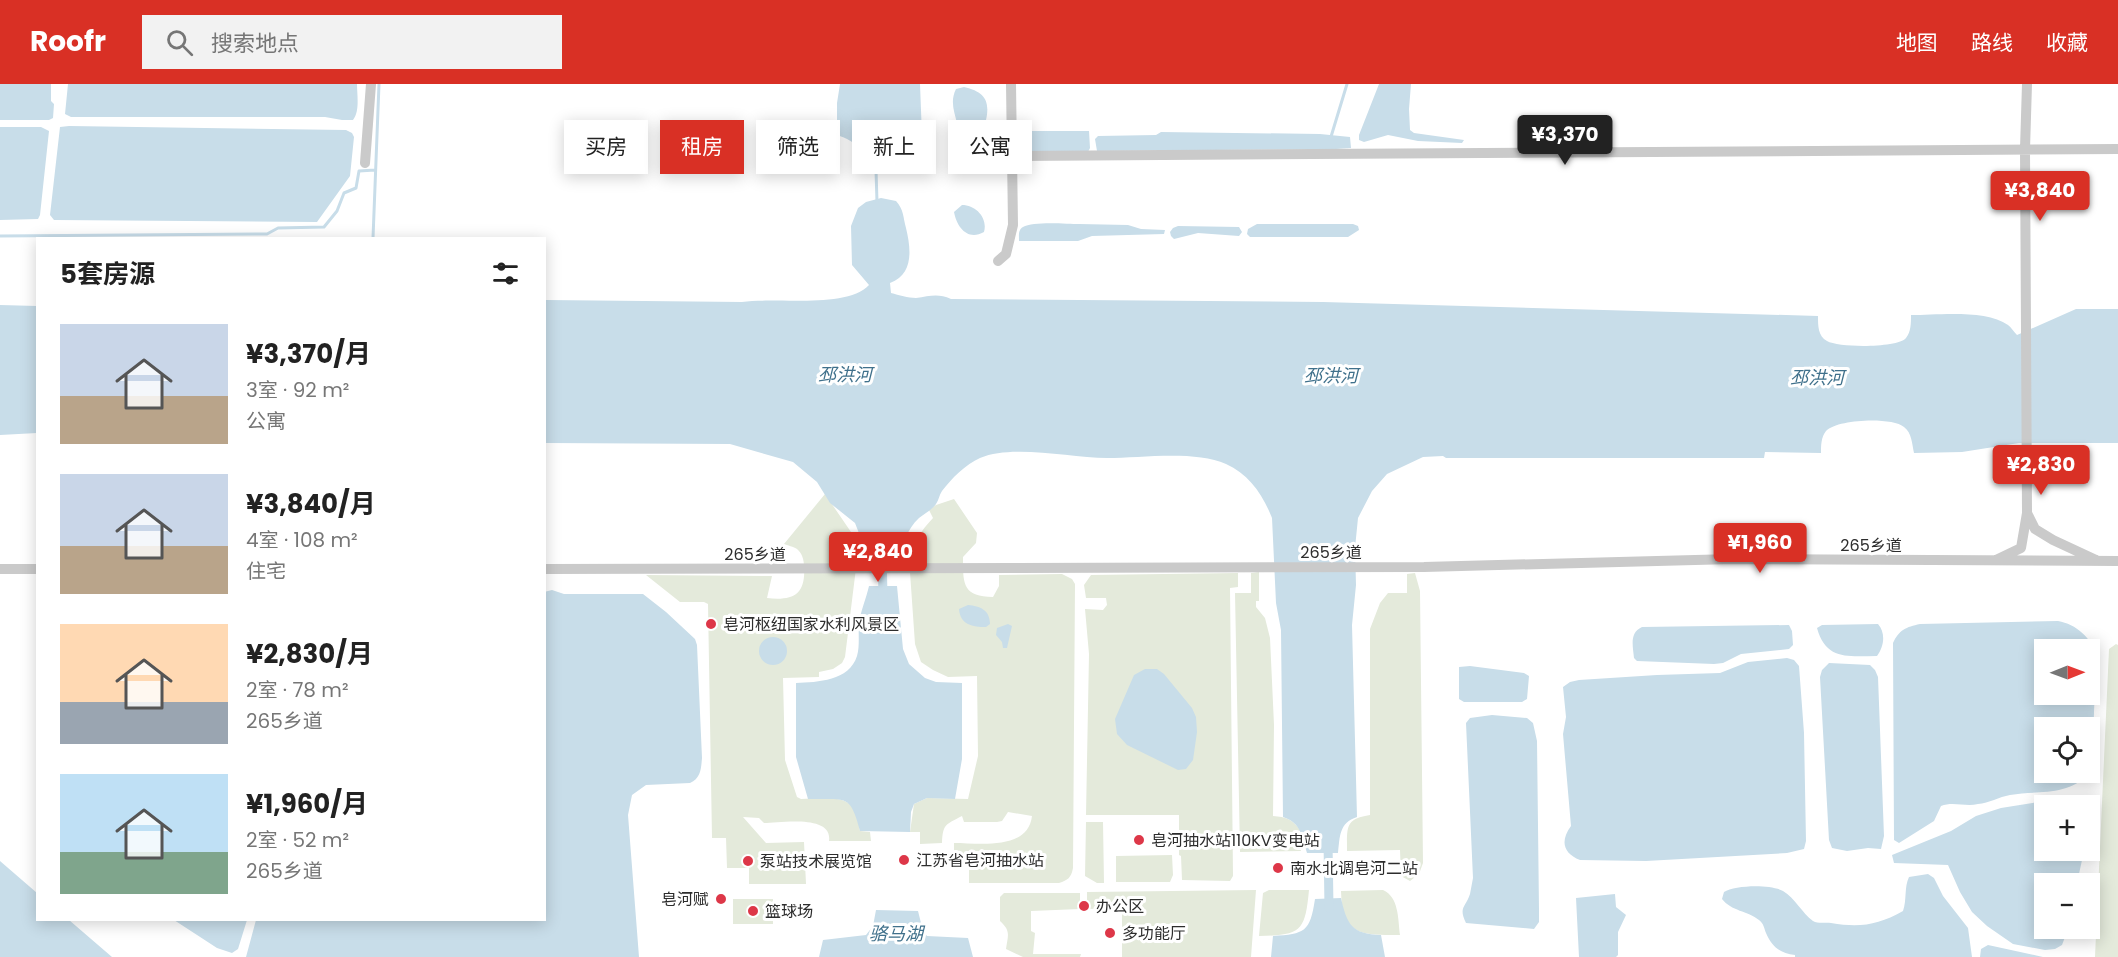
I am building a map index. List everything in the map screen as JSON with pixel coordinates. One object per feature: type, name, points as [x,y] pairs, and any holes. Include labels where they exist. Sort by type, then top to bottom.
[{"type":"street","points":[[365,163],[370,84]]},
{"type":"street","points":[[1011,84],[1012,120]]},
{"type":"street","points":[[1994,561],[2020,548],[2027,513],[2025,149],[2027,84]]},
{"type":"street","points":[[1032,156],[2118,149]]},
{"type":"street","points":[[998,261],[1006,254],[1013,225],[1012,174]]},
{"type":"street","points":[[2027,513],[2036,529],[2053,540],[2099,562]]},
{"type":"street","name":"265乡道","points":[[546,569],[1402,567],[1733,559],[2118,561]]},
{"type":"street","points":[[0,569],[36,569]]},
{"type":"green space","points":[[825,494],[851,532],[857,560],[845,657],[842,663],[833,669],[819,672],[819,677],[783,678],[785,760],[797,797],[801,799],[832,798],[846,802],[856,812],[860,831],[870,832],[871,841],[829,841],[828,832],[814,823],[764,823],[759,818],[743,817],[766,843],[804,842],[806,884],[749,884],[749,868],[727,868],[726,838],[712,838],[708,604],[680,602],[646,575],[772,576],[767,598],[791,597],[796,594],[803,583],[804,561],[797,549],[784,544]]},
{"type":"green space","points":[[954,499],[977,533],[976,543],[963,557],[964,581],[970,591],[993,597],[999,586],[999,575],[1062,574],[1072,579],[1075,584],[1073,868],[1069,878],[1059,883],[969,883],[969,854],[954,854],[954,843],[989,844],[1012,840],[1022,835],[1029,827],[1032,816],[1008,812],[1002,821],[964,822],[962,816],[946,826],[942,843],[920,844],[920,832],[910,832],[914,804],[927,798],[968,799],[978,756],[977,676],[948,677],[933,670],[921,662],[915,644],[909,558],[918,536],[933,518],[929,510]]},
{"type":"green space","points":[[1259,572],[1259,601],[1256,601],[1256,607],[1265,618],[1270,638],[1274,725],[1273,816],[1288,819],[1297,826],[1300,830],[1296,835],[1301,851],[1240,852],[1235,593],[1251,593],[1251,573]]},
{"type":"green space","points":[[1238,573],[1238,587],[1230,588],[1233,876],[1230,881],[1182,880],[1181,856],[1179,855],[1179,815],[1086,815],[1089,654],[1085,609],[1103,610],[1107,605],[1106,598],[1086,598],[1084,585],[1091,575]]},
{"type":"green space","points":[[1415,573],[1420,591],[1423,863],[1419,874],[1410,881],[1401,876],[1400,850],[1347,851],[1347,843],[1348,830],[1352,822],[1370,815],[1370,629],[1380,603],[1388,593],[1407,593],[1407,574]]},
{"type":"green space","points":[[2118,645],[2118,957],[2095,957],[2096,939],[2100,939],[2099,873],[2109,649]]},
{"type":"green space","points":[[1086,822],[1103,822],[1104,883],[1097,883],[1085,876]]},
{"type":"green space","points":[[1172,855],[1173,875],[1170,882],[1116,882],[1116,856]]},
{"type":"green space","points":[[1256,890],[1251,957],[1122,957],[1122,908],[1087,909],[1087,892]]},
{"type":"green space","points":[[1269,890],[1309,890],[1302,923],[1292,932],[1259,936],[1263,893]]},
{"type":"green space","points":[[1383,890],[1395,903],[1400,935],[1365,933],[1350,925],[1342,906],[1341,891]]},
{"type":"green space","points":[[1004,893],[1080,893],[1080,909],[1031,911],[1031,931],[1035,933],[1033,954],[1081,954],[1080,957],[1023,957],[1006,949],[1007,931],[1000,921],[1000,897]]},
{"type":"green space","name":"篮球场","points":[[733,899],[773,899],[773,924],[733,924]]},
{"type":"water","points":[[0,84],[51,84],[51,101],[54,104],[53,118],[49,120],[0,120]]},
{"type":"water","points":[[68,84],[357,84],[357,108],[353,120],[325,117],[71,117],[65,114]]},
{"type":"water","points":[[840,84],[920,84],[921,120],[852,120],[852,142],[840,136],[837,103]]},
{"type":"water","points":[[1379,84],[1411,84],[1410,130],[1414,133],[1464,140],[1462,143],[1418,141],[1388,135],[1364,142],[1359,140]]},
{"type":"water","points":[[964,87],[982,95],[987,104],[986,120],[956,120],[953,106],[956,89]]},
{"type":"water","points":[[0,127],[41,127],[49,131],[38,219],[0,220]]},
{"type":"water","points":[[60,127],[346,130],[354,137],[350,176],[317,222],[54,220],[50,215]]},
{"type":"water","points":[[1032,131],[1089,131],[1090,148],[1088,152],[1032,152]]},
{"type":"water","points":[[1161,132],[1320,134],[1350,137],[1351,148],[1097,151],[1095,139],[1098,136],[1156,135]]},
{"type":"water","name":"邳洪河","points":[[881,198],[896,201],[899,204],[909,244],[909,260],[903,274],[890,283],[891,293],[913,298],[938,296],[951,299],[1323,302],[1818,316],[1819,330],[1824,339],[1855,346],[1892,344],[1901,341],[1909,333],[1911,315],[1961,314],[1987,317],[2008,325],[2017,335],[2076,309],[2118,309],[2118,443],[2019,443],[1962,452],[1914,453],[1910,435],[1904,427],[1888,422],[1865,421],[1842,424],[1826,431],[1822,439],[1821,453],[1765,452],[1764,458],[1446,458],[1443,456],[1423,457],[1387,474],[1372,491],[1358,518],[1355,548],[1356,585],[1352,625],[1357,817],[1344,827],[1340,836],[1338,853],[1307,853],[1297,827],[1283,817],[1281,630],[1276,603],[1272,518],[1254,486],[1234,468],[1213,460],[1184,456],[1107,458],[1025,452],[994,454],[980,458],[964,468],[950,482],[941,493],[935,506],[911,527],[899,559],[865,559],[864,546],[855,523],[830,503],[817,482],[793,462],[730,444],[546,443],[546,300],[742,302],[809,301],[844,297],[859,292],[869,285],[852,265],[851,226],[858,208],[866,202]]},
{"type":"water","points":[[962,205],[972,207],[980,213],[984,222],[984,232],[973,235],[961,228],[954,212]]},
{"type":"water","points":[[1042,223],[1128,225],[1141,229],[1165,230],[1164,234],[1092,236],[1078,241],[1019,241],[1020,230],[1028,225]]},
{"type":"water","points":[[1257,224],[1353,224],[1358,226],[1359,230],[1348,237],[1250,237],[1247,234],[1248,229]]},
{"type":"water","points":[[1178,226],[1239,227],[1242,232],[1239,236],[1198,233],[1174,239],[1170,232]]},
{"type":"water","points":[[0,305],[36,306],[36,433],[0,435]]},
{"type":"water","points":[[869,586],[897,586],[903,649],[909,664],[925,678],[936,682],[962,683],[962,759],[955,799],[927,798],[914,804],[911,812],[910,832],[860,831],[849,804],[838,799],[808,799],[796,757],[796,683],[832,678],[847,671],[853,664],[858,652],[860,618]]},
{"type":"water","points":[[552,590],[564,594],[643,594],[695,639],[697,645],[702,758],[700,773],[690,783],[646,785],[632,795],[628,815],[639,957],[246,957],[256,921],[546,921],[546,592]]},
{"type":"water","points":[[968,605],[984,610],[990,619],[990,624],[981,627],[965,622],[959,609]]},
{"type":"water","points":[[2058,621],[2071,625],[2082,633],[2088,639],[2034,639],[2034,705],[2094,705],[2094,717],[2034,717],[2034,783],[2077,783],[2062,789],[2010,795],[1973,805],[1941,806],[1934,821],[1899,843],[1894,840],[1893,643],[1898,635],[1911,626]]},
{"type":"water","points":[[1008,624],[1012,626],[1007,648],[1003,648],[1002,642],[996,635],[997,628]]},
{"type":"water","points":[[1878,624],[1883,640],[1877,656],[1848,656],[1833,651],[1821,639],[1817,628],[1822,625]]},
{"type":"water","points":[[1789,625],[1793,645],[1789,649],[1741,654],[1723,663],[1714,664],[1637,661],[1634,658],[1633,636],[1642,627]]},
{"type":"water","points":[[773,637],[783,641],[787,651],[783,661],[773,665],[763,661],[759,651],[763,641]]},
{"type":"water","points":[[1787,658],[1794,660],[1799,666],[1804,733],[1806,841],[1804,849],[1787,853],[1646,861],[1580,860],[1570,854],[1565,846],[1565,837],[1571,826],[1563,734],[1566,717],[1563,687],[1579,680],[1720,673],[1748,662]]},
{"type":"water","points":[[1829,663],[1870,665],[1878,677],[1884,836],[1881,849],[1847,851],[1832,848],[1829,840],[1820,677],[1822,670]]},
{"type":"water","points":[[1470,666],[1524,673],[1529,676],[1527,699],[1522,702],[1464,702],[1459,699],[1459,667]]},
{"type":"water","points":[[1145,669],[1157,669],[1164,674],[1192,708],[1196,717],[1197,732],[1193,760],[1186,769],[1178,770],[1127,745],[1117,734],[1115,719],[1134,675]]},
{"type":"water","points":[[1492,715],[1527,718],[1533,723],[1537,741],[1539,922],[1534,929],[1466,923],[1463,914],[1473,878],[1466,723],[1470,718]]},
{"type":"water","points":[[2034,803],[2034,861],[2082,861],[2079,873],[2034,873],[2034,939],[2064,939],[2062,945],[2055,949],[2045,950],[2013,944],[1987,926],[1972,912],[1948,865],[1894,863],[1892,855],[1951,831],[1976,816],[2001,808]]},
{"type":"water","points":[[0,861],[36,892],[36,921],[70,921],[112,957],[0,957]]},
{"type":"water","points":[[1928,874],[1934,878],[1943,896],[1968,928],[1972,957],[1795,957],[1774,946],[1759,920],[1730,906],[1722,899],[1724,892],[1736,888],[1770,887],[1787,894],[1815,922],[1868,924],[1903,911],[1909,877]]},
{"type":"water","points":[[1615,894],[1616,907],[1626,915],[1618,932],[1618,955],[1616,957],[1579,957],[1576,898]]},
{"type":"water","points":[[1341,898],[1352,926],[1363,933],[1381,935],[1385,957],[1271,957],[1273,936],[1292,934],[1304,929],[1311,918],[1315,899]]},
{"type":"water","name":"骆马湖","points":[[876,910],[918,911],[923,931],[927,936],[968,938],[973,957],[819,957],[823,940],[866,935],[873,926]]},
{"type":"water","points":[[176,921],[247,921],[238,949],[232,953],[217,948]]},
{"type":"water","points":[[1988,945],[2043,957],[1980,957],[1981,949]]},
{"type":"waterway","points":[[373,237],[379,84]]},
{"type":"waterway","points":[[1330,140],[1347,84]]},
{"type":"waterway","points":[[0,236],[267,234],[278,228],[324,227],[337,211],[344,193],[356,188],[359,171],[375,170]]},
{"type":"waterway","points":[[876,174],[877,202]]},
{"type":"waterway","points":[[882,549],[883,598]]},
{"type":"waterway","points":[[1328,841],[1329,908]]},
{"type":"place","name":"皂河枢纽国家水利风景区","points":[[711,624]]},
{"type":"place","name":"皂河抽水站110KV变电站","points":[[1139,840]]},
{"type":"place","name":"江苏省皂河抽水站","points":[[904,860]]},
{"type":"place","name":"泵站技术展览馆","points":[[748,861]]},
{"type":"place","name":"南水北调皂河二站","points":[[1278,868]]},
{"type":"place","name":"皂河赋","points":[[721,899]]},
{"type":"place","name":"办公区","points":[[1084,906]]},
{"type":"place","name":"篮球场","points":[[753,911]]},
{"type":"place","name":"多功能厅","points":[[1110,933]]}]
